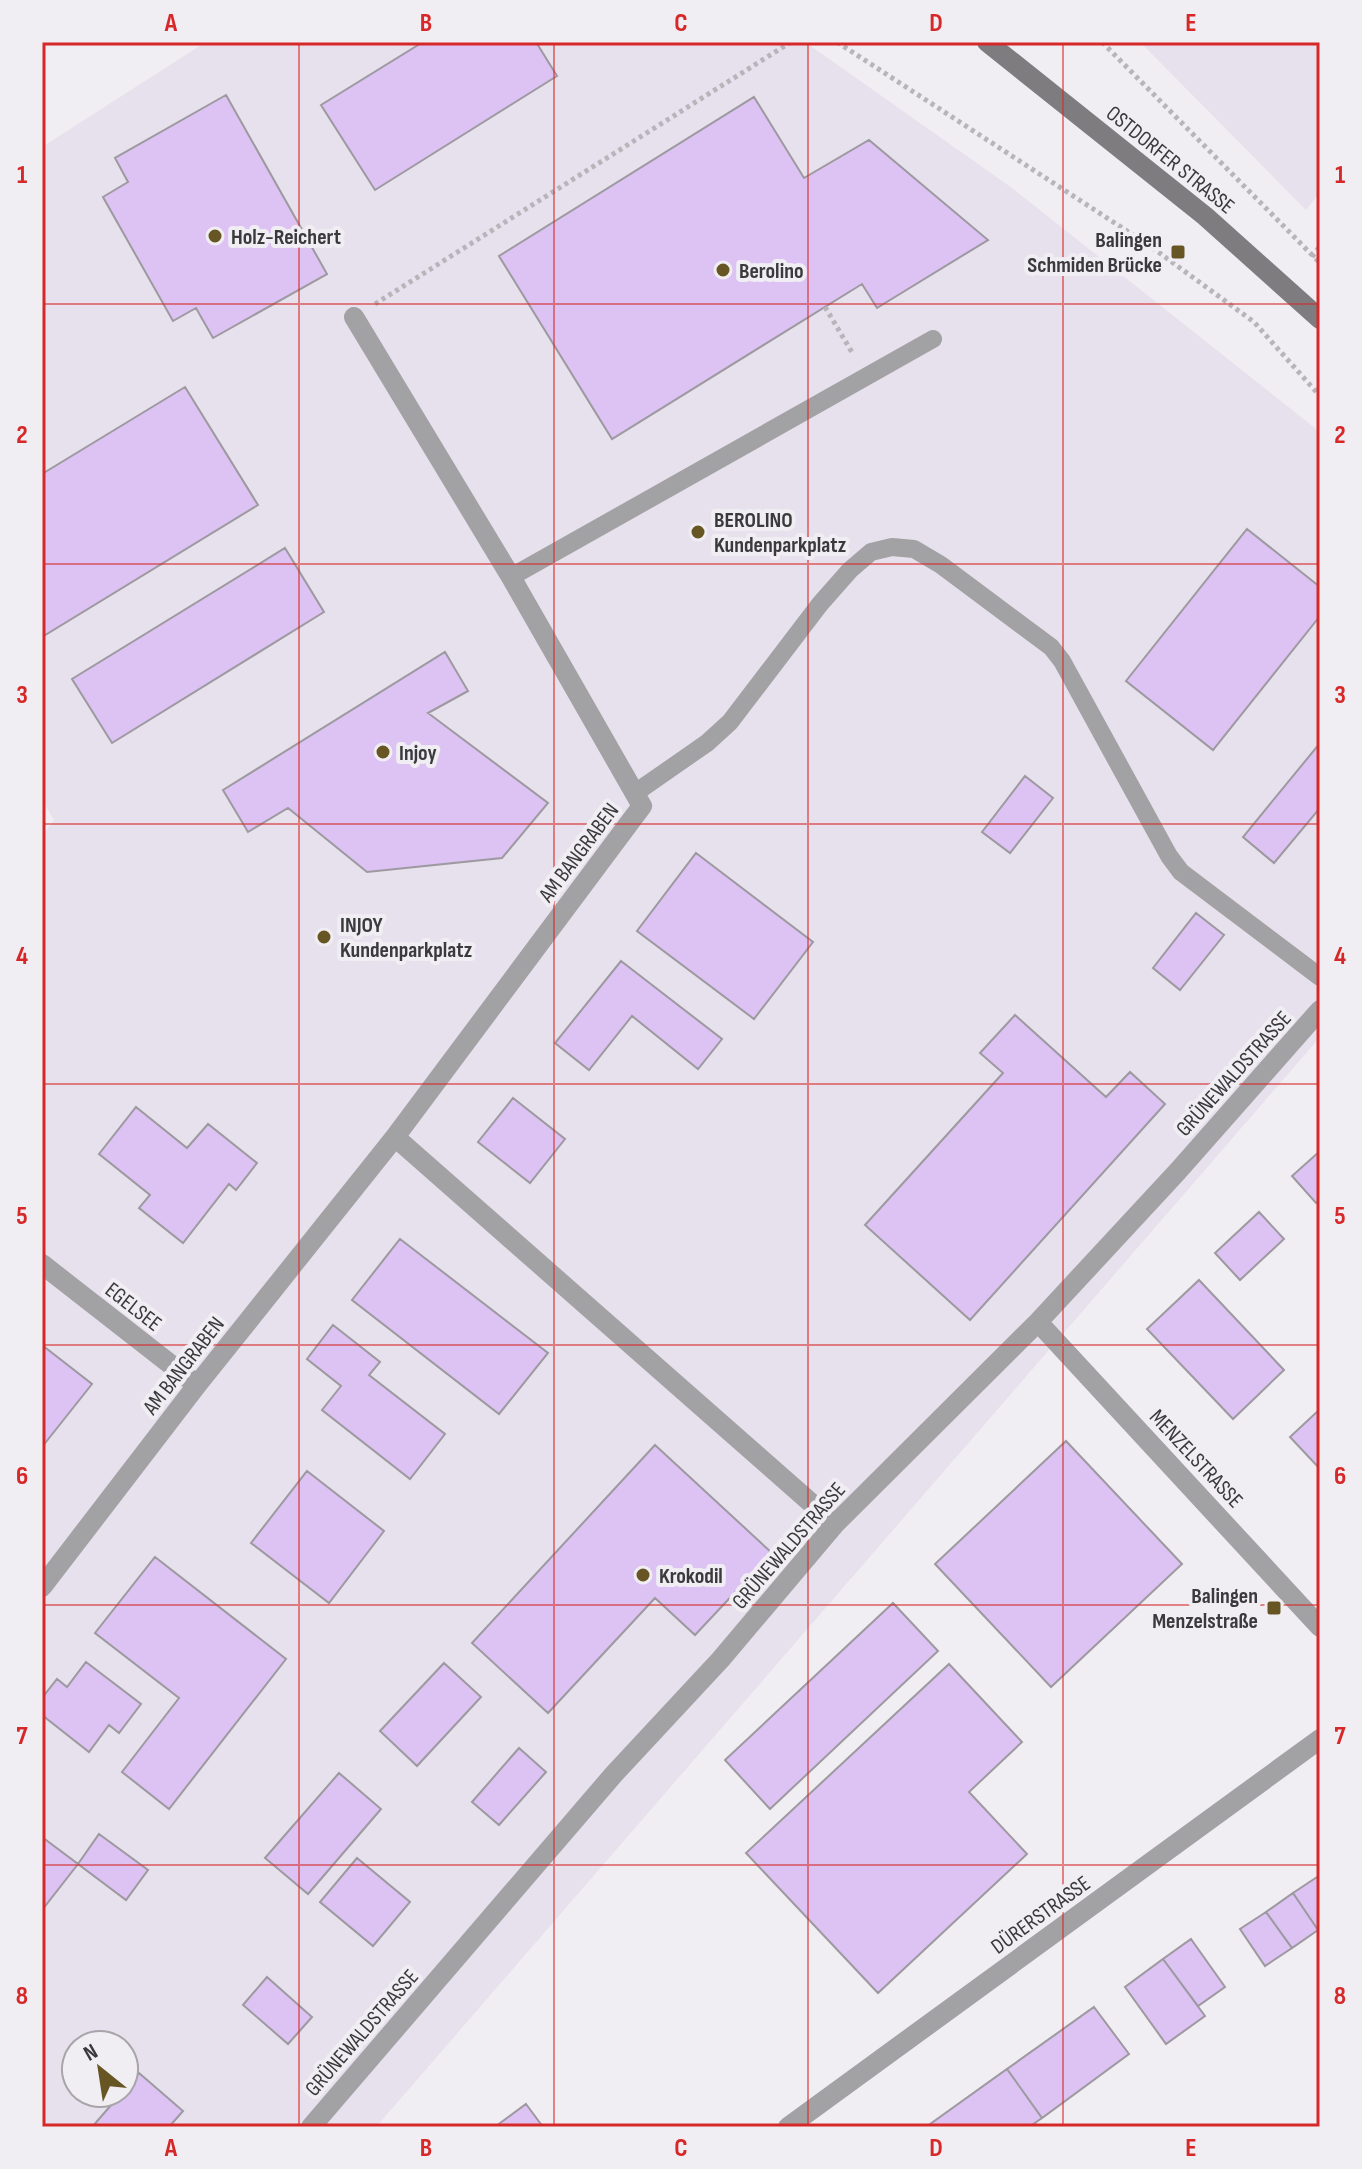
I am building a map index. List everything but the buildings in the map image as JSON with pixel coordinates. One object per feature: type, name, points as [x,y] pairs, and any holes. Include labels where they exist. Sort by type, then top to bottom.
[{"type":"main road","name":"OSTDORFER STRASSE","points":[[987,42],[1205,216],[1320,319]]},
{"type":"street","name":"AM BANGRABEN","points":[[42,1587],[197,1385],[395,1137],[642,806],[511,577],[354,317]]},
{"type":"street","name":"GRÜNEWALDSTRASSE","points":[[311,2127],[604,1785],[721,1659],[835,1524],[1038,1322],[1178,1171],[1320,1010]]},
{"type":"street","points":[[395,1137],[835,1524]]},
{"type":"street","name":"EGELSEE","points":[[42,1264],[197,1385]]},
{"type":"street","name":"MENZELSTRASSE","points":[[1038,1322],[1320,1627]]},
{"type":"street","name":"DÜRERSTRASSE","points":[[788,2127],[1320,1739]]},
{"type":"lane","points":[[511,577],[933,339]]},
{"type":"lane","points":[[635,793],[707,743],[730,722],[820,604],[850,570],[871,552],[892,547],[914,549],[941,565],[1051,647],[1062,661],[1169,856],[1181,872],[1320,977]]},
{"type":"path","points":[[354,317],[791,42]]},
{"type":"path","points":[[837,42],[1150,246],[1231,305],[1254,322],[1320,396]]},
{"type":"path","points":[[1102,42],[1320,263]]},
{"type":"path","points":[[1312,257],[1320,246]]},
{"type":"path","points":[[825,307],[867,377]]},
{"type":"shaded area","points":[[206,42],[805,42],[1012,188],[1320,432],[1320,1037],[376,2127],[42,2127],[42,836],[54,820],[42,800],[42,147]]},
{"type":"shaded area","points":[[1140,42],[1320,42],[1320,192],[1306,210]]},
{"type":"place","name":"Holz-Reichert","points":[[215,236]]},
{"type":"place","name":"Balingen Schmiden Brücke","points":[[1178,252]]},
{"type":"place","name":"Berolino","points":[[723,270]]},
{"type":"place","name":"BEROLINO Kundenparkplatz","points":[[698,532]]},
{"type":"place","name":"Injoy","points":[[383,752]]},
{"type":"place","name":"INJOY Kundenparkplatz","points":[[324,937]]},
{"type":"place","name":"Krokodil","points":[[643,1575]]},
{"type":"place","name":"Balingen Menzelstraße","points":[[1274,1608]]}]
